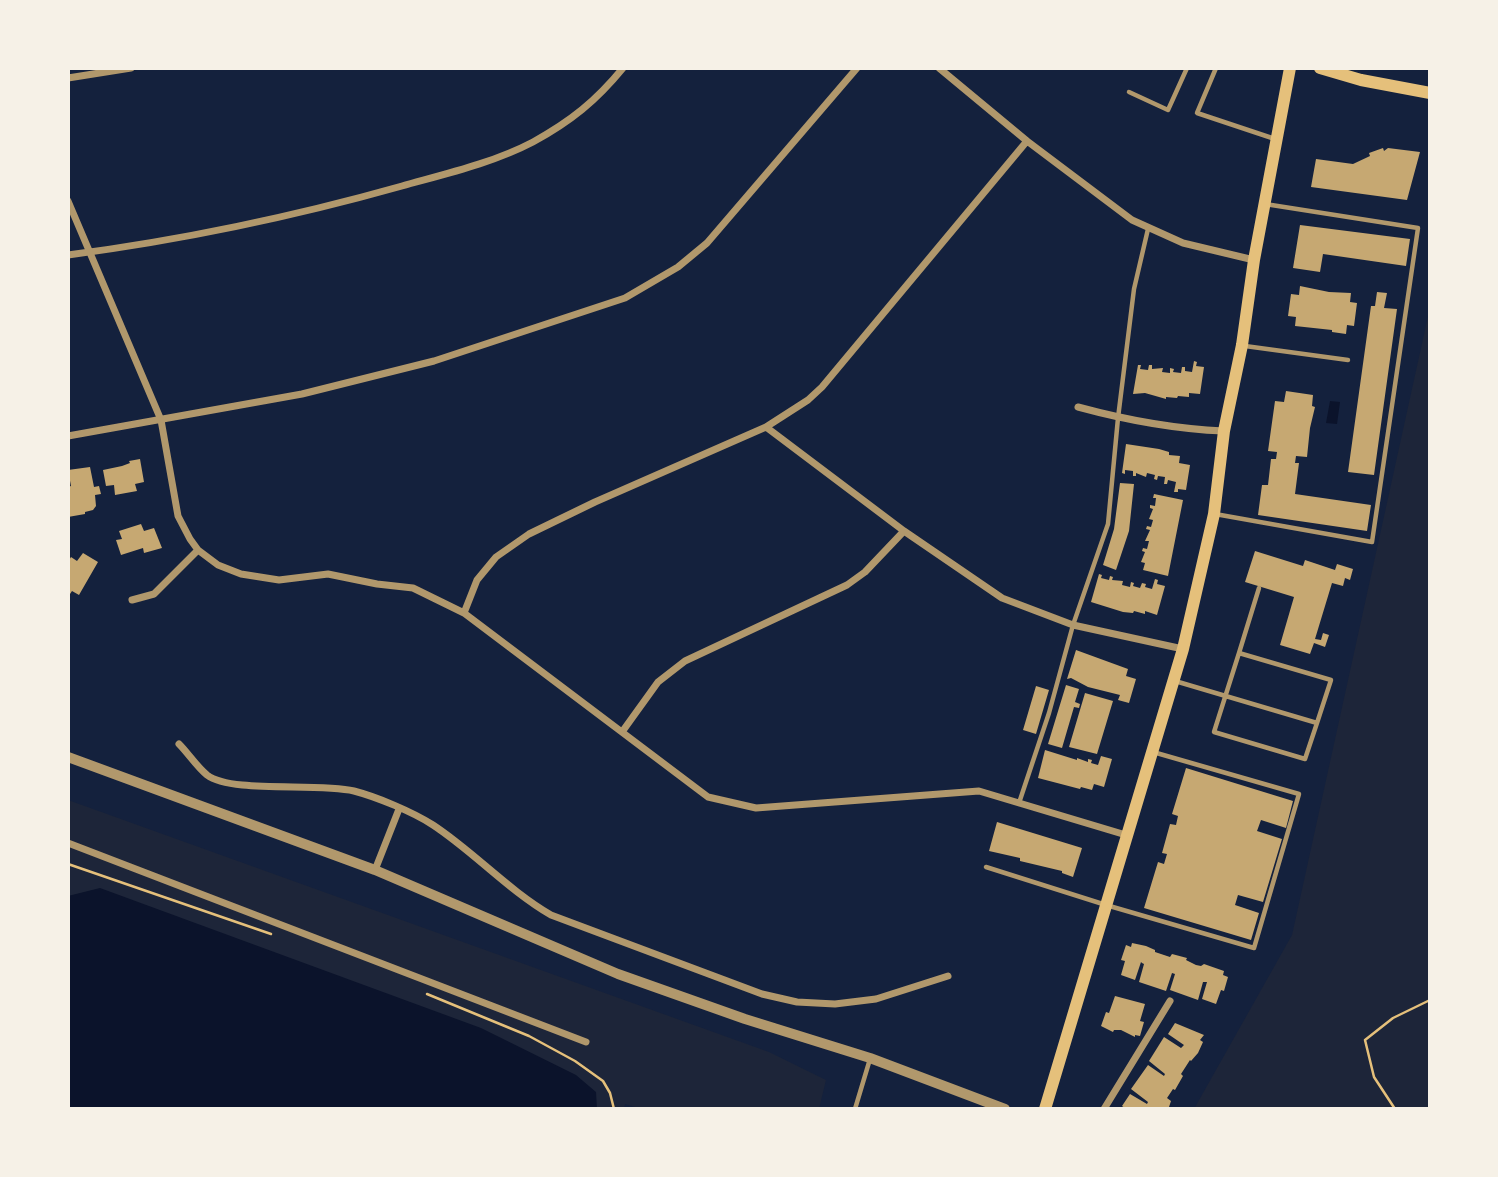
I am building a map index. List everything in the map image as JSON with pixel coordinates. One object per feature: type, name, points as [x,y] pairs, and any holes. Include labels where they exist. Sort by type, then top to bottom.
[{"type":"main road","points":[[1045,1109],[1183,649],[1214,514],[1224,431],[1242,345],[1254,260],[1290,68]]},
{"type":"main road","points":[[1320,68],[1361,80],[1430,93]]},
{"type":"street","points":[[68,79],[131,68]]},
{"type":"street","points":[[68,256],[206,234],[295,215],[471,166],[530,144],[551,131],[597,98],[623,68]]},
{"type":"street","points":[[68,436],[302,394],[434,361],[634,293],[678,267],[707,243],[857,68]]},
{"type":"street","points":[[939,68],[1116,210],[1148,229],[1183,243],[1254,260]]},
{"type":"street","points":[[464,612],[477,580],[496,557],[529,534],[766,426],[790,413],[822,387],[1027,141]]},
{"type":"street","points":[[68,201],[161,420],[178,516],[198,550],[218,565],[240,574],[279,580],[328,574],[413,588],[464,612],[708,797],[756,808],[979,791],[1126,835]]},
{"type":"street","points":[[1078,407],[1118,418],[1224,431]]},
{"type":"street","points":[[766,426],[904,531],[1002,598],[1073,625],[1183,649]]},
{"type":"street","points":[[622,732],[659,682],[685,661],[847,585],[865,572],[904,531]]},
{"type":"street","points":[[132,600],[154,593],[198,550]]},
{"type":"street","points":[[179,744],[208,776],[232,785],[354,791],[399,809],[431,824],[551,915],[762,994],[815,1004],[856,1002],[876,999],[948,976]]},
{"type":"street","points":[[68,757],[375,870],[618,974],[870,1058],[1005,1109]]},
{"type":"street","points":[[375,870],[399,809]]},
{"type":"street","points":[[68,843],[586,1042]]},
{"type":"street","points":[[1104,1109],[1170,1001]]},
{"type":"lane","points":[[1129,92],[1168,110],[1187,68]]},
{"type":"lane","points":[[1216,68],[1197,113],[1276,139]]},
{"type":"lane","points":[[1214,514],[1372,542],[1418,228],[1264,204]]},
{"type":"lane","points":[[1020,803],[1049,713],[1073,625],[1108,524],[1134,289],[1148,229]]},
{"type":"lane","points":[[1242,345],[1348,360]]},
{"type":"lane","points":[[1239,653],[1331,680],[1306,760],[1214,732],[1259,588]]},
{"type":"lane","points":[[1174,681],[1318,723]]},
{"type":"lane","points":[[986,867],[1254,948],[1299,794],[1152,752]]},
{"type":"lane","points":[[855,1109],[870,1058]]},
{"type":"path","points":[[68,864],[279,936]]},
{"type":"path","points":[[426,994],[529,1036],[575,1061],[603,1081],[611,1093],[614,1109]]},
{"type":"path","points":[[1395,1109],[1374,1077],[1365,1040],[1393,1018],[1430,1000]]},
{"type":"shaded area","points":[[1430,307],[1430,1109],[1194,1109],[1292,935]]},
{"type":"shaded area","points":[[1330,401],[1340,402],[1337,424],[1326,423]]},
{"type":"shaded area","points":[[68,800],[769,1052],[826,1080],[819,1109],[641,1109],[625,1104],[624,1109],[68,1109]]},
{"type":"shaded area","points":[[100,888],[481,1028],[576,1075],[596,1092],[597,1109],[68,1109],[68,896]]},
{"type":"building","points":[[1383,148],[1384,151],[1388,148],[1420,152],[1407,200],[1311,187],[1316,159],[1353,164],[1370,156],[1369,153]]},
{"type":"building","points":[[1300,225],[1410,239],[1406,266],[1323,254],[1320,272],[1293,268]]},
{"type":"building","points":[[1300,286],[1351,293],[1350,302],[1357,303],[1354,326],[1347,325],[1346,334],[1295,326],[1296,317],[1288,316],[1291,294],[1299,295]]},
{"type":"building","points":[[1377,292],[1387,293],[1384,308],[1397,309],[1374,475],[1348,472],[1371,306],[1375,306]]},
{"type":"building","points":[[1194,361],[1197,362],[1196,366],[1204,367],[1200,394],[1189,393],[1189,397],[1166,399],[1145,393],[1133,394],[1138,365],[1141,365],[1140,369],[1148,370],[1149,365],[1152,365],[1152,369],[1163,368],[1162,372],[1170,373],[1170,368],[1174,369],[1173,372],[1181,373],[1182,367],[1185,367],[1185,371],[1192,372]]},
{"type":"building","points":[[1286,391],[1313,395],[1312,406],[1315,407],[1307,457],[1296,456],[1295,463],[1299,463],[1295,494],[1371,505],[1367,531],[1258,515],[1262,485],[1268,485],[1271,459],[1276,459],[1277,452],[1268,451],[1275,401],[1284,402]]},
{"type":"building","points":[[1126,444],[1159,449],[1169,452],[1169,455],[1180,456],[1179,463],[1190,465],[1186,490],[1178,489],[1178,492],[1174,492],[1176,482],[1168,480],[1167,484],[1164,484],[1165,477],[1158,476],[1157,480],[1154,479],[1155,475],[1147,473],[1146,477],[1136,473],[1136,476],[1133,476],[1133,471],[1125,470],[1125,474],[1122,473]]},
{"type":"building","points":[[140,459],[144,482],[135,484],[137,491],[115,495],[114,485],[106,486],[103,470]]},
{"type":"building","points":[[90,467],[94,487],[99,486],[101,494],[95,495],[96,506],[85,514],[68,517],[68,487],[71,486],[68,470]]},
{"type":"building","points":[[1120,483],[1134,484],[1129,531],[1116,570],[1103,565],[1114,529]]},
{"type":"building","points":[[1154,494],[1183,500],[1168,576],[1143,570],[1145,563],[1141,562],[1145,552],[1142,551],[1143,548],[1147,549],[1149,541],[1145,541],[1150,530],[1146,529],[1147,526],[1151,527],[1153,520],[1149,519],[1153,509],[1150,505],[1155,506]]},
{"type":"building","points":[[141,524],[144,531],[154,528],[162,548],[144,553],[143,548],[121,555],[116,540],[122,539],[119,531]]},
{"type":"building","points":[[1255,551],[1303,566],[1305,560],[1335,570],[1337,564],[1353,569],[1350,580],[1345,578],[1343,586],[1332,583],[1315,639],[1321,640],[1323,633],[1329,635],[1325,647],[1314,643],[1310,654],[1280,645],[1294,597],[1245,582]]},
{"type":"building","points":[[83,553],[98,562],[79,595],[72,591],[68,597],[68,562],[71,557],[77,561]]},
{"type":"building","points":[[1099,574],[1102,575],[1101,578],[1109,580],[1110,576],[1113,577],[1112,580],[1123,581],[1122,585],[1130,587],[1131,582],[1134,583],[1133,586],[1140,588],[1142,583],[1152,589],[1155,579],[1158,580],[1157,584],[1165,586],[1157,615],[1145,611],[1145,614],[1123,612],[1091,602]]},
{"type":"building","points":[[1076,650],[1128,669],[1126,676],[1136,679],[1129,703],[1118,700],[1120,695],[1088,687],[1071,678],[1067,679]]},
{"type":"building","points":[[1066,685],[1079,689],[1075,702],[1080,704],[1079,708],[1074,707],[1062,748],[1048,744]]},
{"type":"building","points":[[1036,686],[1049,690],[1036,734],[1023,730]]},
{"type":"building","points":[[1085,693],[1113,701],[1097,754],[1069,747]]},
{"type":"building","points":[[1045,750],[1077,760],[1092,760],[1091,763],[1098,765],[1101,756],[1112,759],[1104,787],[1094,784],[1092,790],[1080,789],[1038,778]]},
{"type":"building","points":[[1186,768],[1293,801],[1286,828],[1261,820],[1257,831],[1282,839],[1263,902],[1238,895],[1235,905],[1259,913],[1251,940],[1144,908],[1158,862],[1164,864],[1167,854],[1162,853],[1170,824],[1176,825],[1178,816],[1172,814]]},
{"type":"building","points":[[997,822],[1082,848],[1073,877],[1062,871],[1020,861],[1020,858],[989,851]]},
{"type":"building","points":[[1132,943],[1170,957],[1172,954],[1187,958],[1186,960],[1196,965],[1204,964],[1224,971],[1223,975],[1228,977],[1216,1004],[1202,999],[1207,982],[1203,982],[1198,1000],[1170,990],[1175,974],[1172,973],[1166,991],[1139,982],[1144,964],[1141,962],[1135,980],[1121,975],[1125,961],[1121,960],[1126,945],[1131,947]]},
{"type":"building","points":[[1115,996],[1145,1004],[1140,1021],[1144,1022],[1140,1036],[1135,1037],[1121,1030],[1113,1032],[1101,1026]]},
{"type":"building","points":[[1175,1023],[1204,1035],[1200,1040],[1203,1042],[1198,1053],[1190,1060],[1175,1090],[1173,1089],[1167,1098],[1171,1101],[1169,1107],[1126,1109],[1122,1106],[1130,1094],[1147,1104],[1148,1102],[1131,1089],[1148,1065],[1164,1076],[1165,1074],[1149,1061],[1164,1037],[1181,1048],[1184,1045],[1168,1034]]}]
